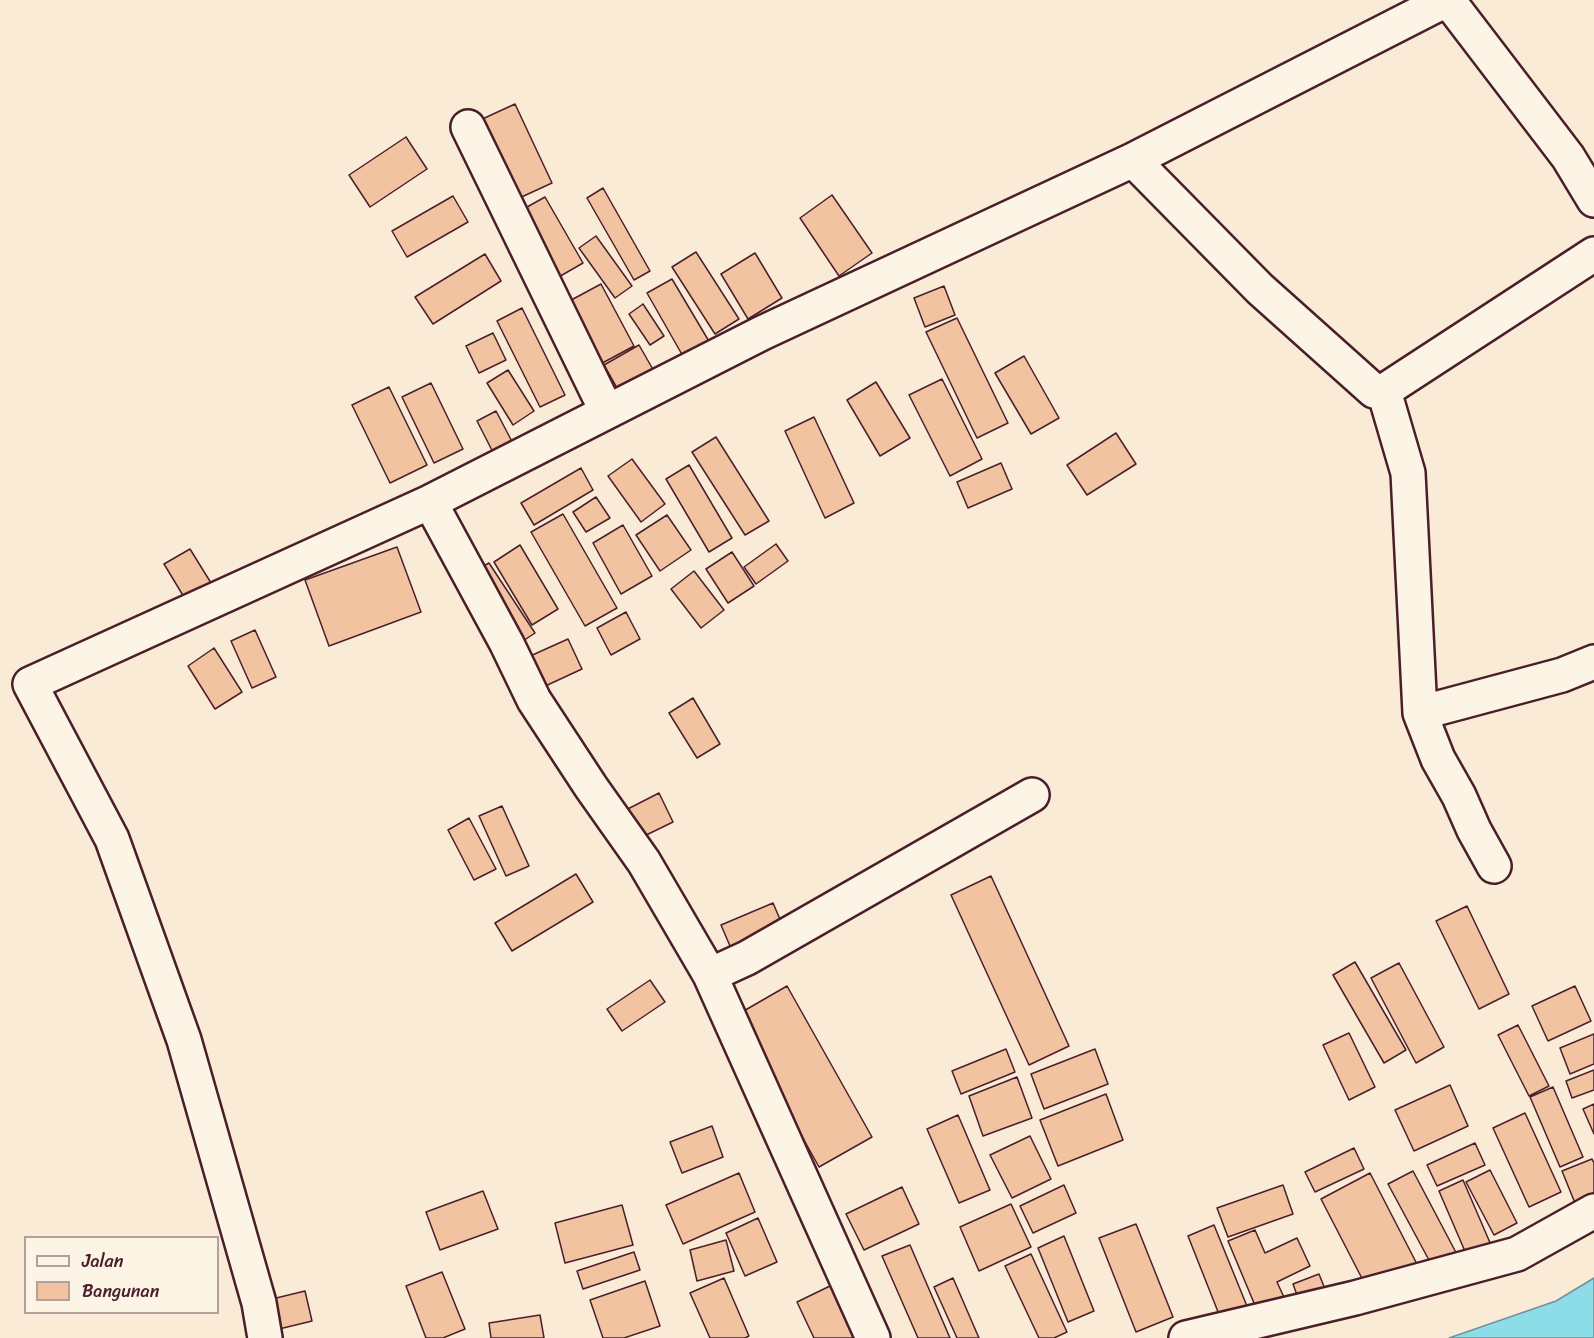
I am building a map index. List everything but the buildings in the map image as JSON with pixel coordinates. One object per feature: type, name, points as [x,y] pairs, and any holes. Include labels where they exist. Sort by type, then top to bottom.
[{"type":"street","points":[[265,1338],[259,1303],[176,1018],[112,839],[30,684],[430,502],[762,333],[1133,160],[1447,0],[1592,191]]},
{"type":"street","points":[[468,126],[607,412]]},
{"type":"street","points":[[1133,160],[1260,289],[1374,391],[1384,391],[1594,254]]},
{"type":"street","points":[[1384,391],[1408,473],[1420,713],[1438,759],[1494,866]]},
{"type":"street","points":[[430,502],[507,644],[534,700],[644,862],[710,975],[873,1338]]},
{"type":"street","points":[[1420,713],[1562,675],[1594,662]]},
{"type":"street","points":[[710,975],[747,958],[1032,795]]},
{"type":"street","points":[[1186,1338],[1355,1298],[1517,1254],[1594,1211]]},
{"type":"water","points":[[1594,1278],[1594,1338],[1449,1338],[1556,1301]]}]
